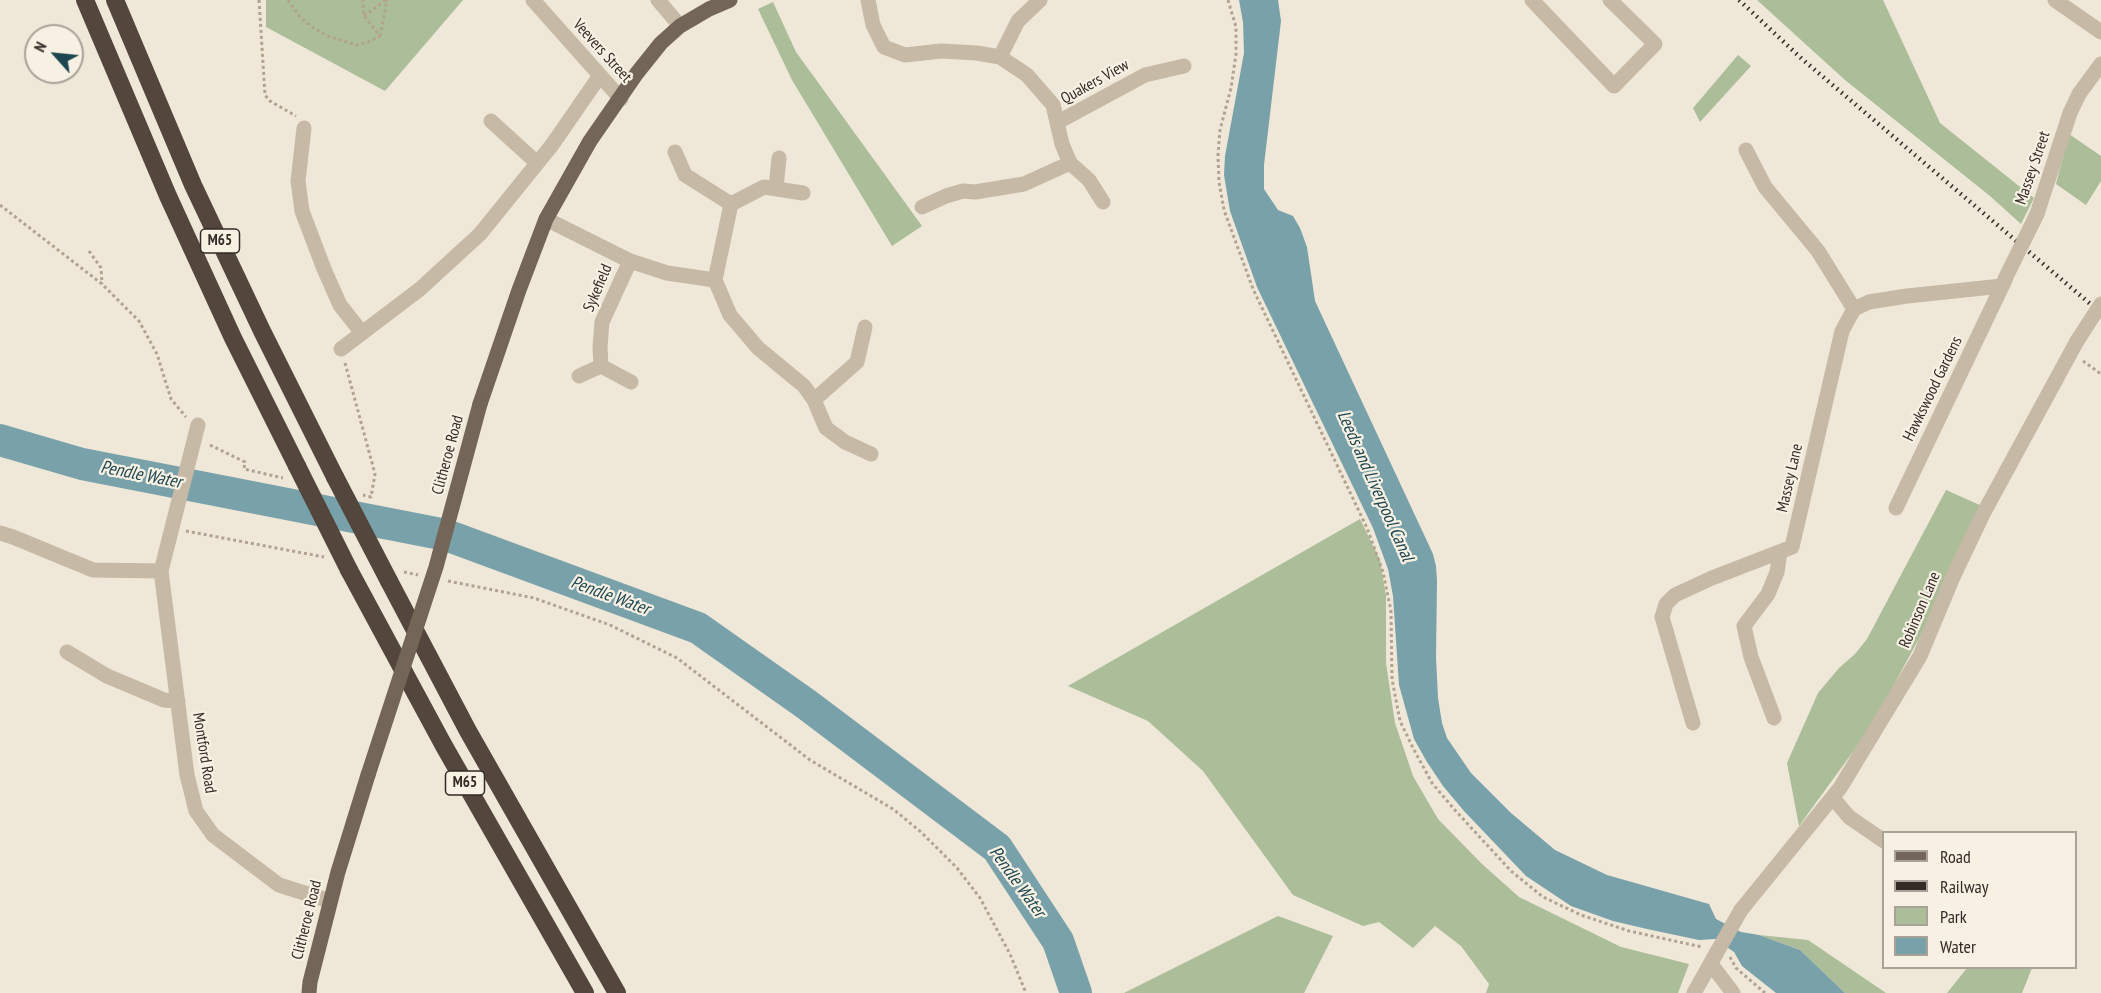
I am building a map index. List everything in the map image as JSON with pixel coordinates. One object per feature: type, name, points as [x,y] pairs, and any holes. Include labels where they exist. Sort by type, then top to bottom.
[{"type":"highway","name":"M65","points":[[85,0],[168,196],[342,565],[585,993]]},
{"type":"highway","name":"M65","points":[[115,0],[193,185],[257,321],[335,477],[391,576],[468,731],[617,993]]},
{"type":"main road","name":"Clitheroe Road","points":[[309,988],[330,901],[436,567],[480,405],[546,219],[590,141],[661,43],[680,26],[730,0]]},
{"type":"street","name":"Veevers Street","points":[[533,0],[599,77],[621,99]]},
{"type":"street","points":[[658,0],[680,26]]},
{"type":"street","name":"Quakers View","points":[[868,0],[873,25],[884,47],[904,55],[941,51],[1000,57],[1027,75],[1053,105],[1062,144],[1070,163],[1089,180],[1103,202]]},
{"type":"street","points":[[1000,57],[1018,21],[1040,0]]},
{"type":"street","points":[[1532,0],[1614,86],[1655,44],[1610,0]]},
{"type":"street","points":[[2055,0],[2101,32]]},
{"type":"street","name":"Massey Street","points":[[2004,282],[2037,213],[2070,114],[2079,94],[2101,64]]},
{"type":"street","name":"Quakers View","points":[[1058,122],[1145,75],[1184,66]]},
{"type":"street","points":[[341,349],[420,289],[480,234],[537,163],[599,77]]},
{"type":"street","points":[[491,120],[537,163]]},
{"type":"street","points":[[304,128],[298,181],[302,211],[340,305],[362,333]]},
{"type":"street","points":[[1746,150],[1765,187],[1818,251],[1854,309],[1869,302],[2004,282]]},
{"type":"street","points":[[675,152],[685,175],[731,204]]},
{"type":"street","points":[[776,188],[779,158]]},
{"type":"street","points":[[922,207],[963,191],[975,192],[1024,184],[1070,163]]},
{"type":"street","points":[[731,204],[764,187],[803,193]]},
{"type":"street","points":[[731,204],[715,280],[730,315],[758,348],[804,386],[814,400],[826,428],[845,442],[871,454]]},
{"type":"street","points":[[546,219],[630,261],[667,273],[715,280]]},
{"type":"street","name":"Sykefield","points":[[601,366],[602,322],[630,261]]},
{"type":"street","name":"Hawkswood Gardens","points":[[1896,508],[2004,282]]},
{"type":"street","name":"Robinson Lane","points":[[1716,954],[1741,910],[1833,798],[1920,657],[1983,514],[2074,346],[2101,304]]},
{"type":"street","name":"Massey Lane","points":[[1780,552],[1792,547],[1842,331],[1854,309]]},
{"type":"street","points":[[814,400],[857,362],[865,327]]},
{"type":"street","points":[[579,376],[601,366],[631,382]]},
{"type":"street","name":"Montford Road","points":[[198,425],[161,572],[187,775],[196,811],[213,835],[279,885],[330,901]]},
{"type":"street","points":[[0,533],[93,570],[161,572]]},
{"type":"street","points":[[1693,723],[1662,617],[1666,604],[1675,595],[1712,578],[1780,552],[1777,572],[1768,594],[1744,626],[1751,657],[1774,718]]},
{"type":"street","points":[[67,652],[107,676],[164,700],[178,701]]},
{"type":"street","points":[[1833,798],[1849,817],[1882,840]]},
{"type":"street","points":[[1694,993],[1716,954]]},
{"type":"street","points":[[1716,954],[1733,993]]},
{"type":"path","points":[[259,0],[265,95],[303,120],[304,128]]},
{"type":"path","points":[[288,0],[300,17],[327,36],[357,45],[380,36]]},
{"type":"path","points":[[363,0],[364,16],[380,36]]},
{"type":"path","points":[[380,36],[386,0]]},
{"type":"path","points":[[364,16],[386,0]]},
{"type":"path","points":[[1228,0],[1236,27],[1236,54],[1231,88],[1220,130],[1218,155],[1219,182],[1224,210],[1253,289],[1366,528],[1383,572],[1391,611],[1392,679],[1400,721],[1413,748],[1432,783],[1511,871],[1544,897],[1581,915],[1629,931],[1702,948],[1716,954],[1765,993]]},
{"type":"path","points":[[0,205],[102,284],[139,321],[157,354],[171,399],[181,413],[198,425]]},
{"type":"path","points":[[89,250],[101,268],[102,284]]},
{"type":"path","points":[[2074,346],[2101,374]]},
{"type":"path","points":[[174,523],[342,565]]},
{"type":"path","points":[[391,576],[428,577]]},
{"type":"path","points":[[440,579],[534,598],[610,625],[677,658],[810,760],[893,809],[921,832],[957,868],[980,897],[1010,954],[1026,993]]},
{"type":"green space","points":[[266,0],[463,0],[385,91],[266,27]]},
{"type":"green space","points":[[1757,0],[1883,0],[1940,123],[2034,198],[2021,224],[1990,196],[1845,80]]},
{"type":"green space","points":[[773,2],[796,52],[922,226],[892,246],[792,80],[758,9]]},
{"type":"green space","points":[[1738,55],[1751,66],[1700,122],[1693,108]]},
{"type":"green space","points":[[2069,134],[2101,156],[2101,181],[2086,205],[2056,184]]},
{"type":"green space","points":[[1946,490],[1982,506],[1922,633],[1871,727],[1799,826],[1787,763],[1818,693],[1867,639]]},
{"type":"green space","points":[[1360,519],[1380,560],[1386,596],[1386,663],[1395,723],[1413,776],[1438,819],[1482,864],[1519,897],[1621,947],[1689,964],[1678,993],[1486,993],[1489,984],[1461,946],[1435,926],[1413,948],[1379,922],[1363,926],[1293,895],[1203,771],[1148,721],[1068,686]]},
{"type":"green space","points":[[1278,916],[1333,936],[1304,993],[1124,993]]},
{"type":"green space","points":[[1759,935],[1808,940],[1886,993],[1845,993],[1800,950]]},
{"type":"green space","points":[[1966,969],[2032,969],[2022,993],[1947,993]]},
{"type":"water","name":"Leeds and Liverpool Canal","points":[[1239,0],[1278,0],[1281,21],[1264,165],[1264,189],[1278,210],[1293,216],[1300,228],[1307,247],[1315,301],[1433,554],[1437,581],[1438,698],[1447,738],[1471,773],[1511,813],[1555,850],[1607,875],[1709,904],[1716,919],[1741,932],[1759,935],[1800,950],[1845,993],[1776,993],[1742,966],[1734,952],[1715,939],[1699,940],[1647,929],[1613,921],[1571,906],[1526,876],[1464,811],[1427,762],[1414,739],[1399,685],[1393,596],[1388,569],[1373,528],[1257,287],[1230,211],[1224,175],[1225,156],[1244,53],[1243,22]]},
{"type":"waterway","name":"Pendle Water","points":[[0,440],[82,464],[446,535],[698,628],[806,704],[997,848],[1058,941],[1076,993]]},
{"type":"railway","points":[[1739,0],[1802,59],[2101,313]]}]
